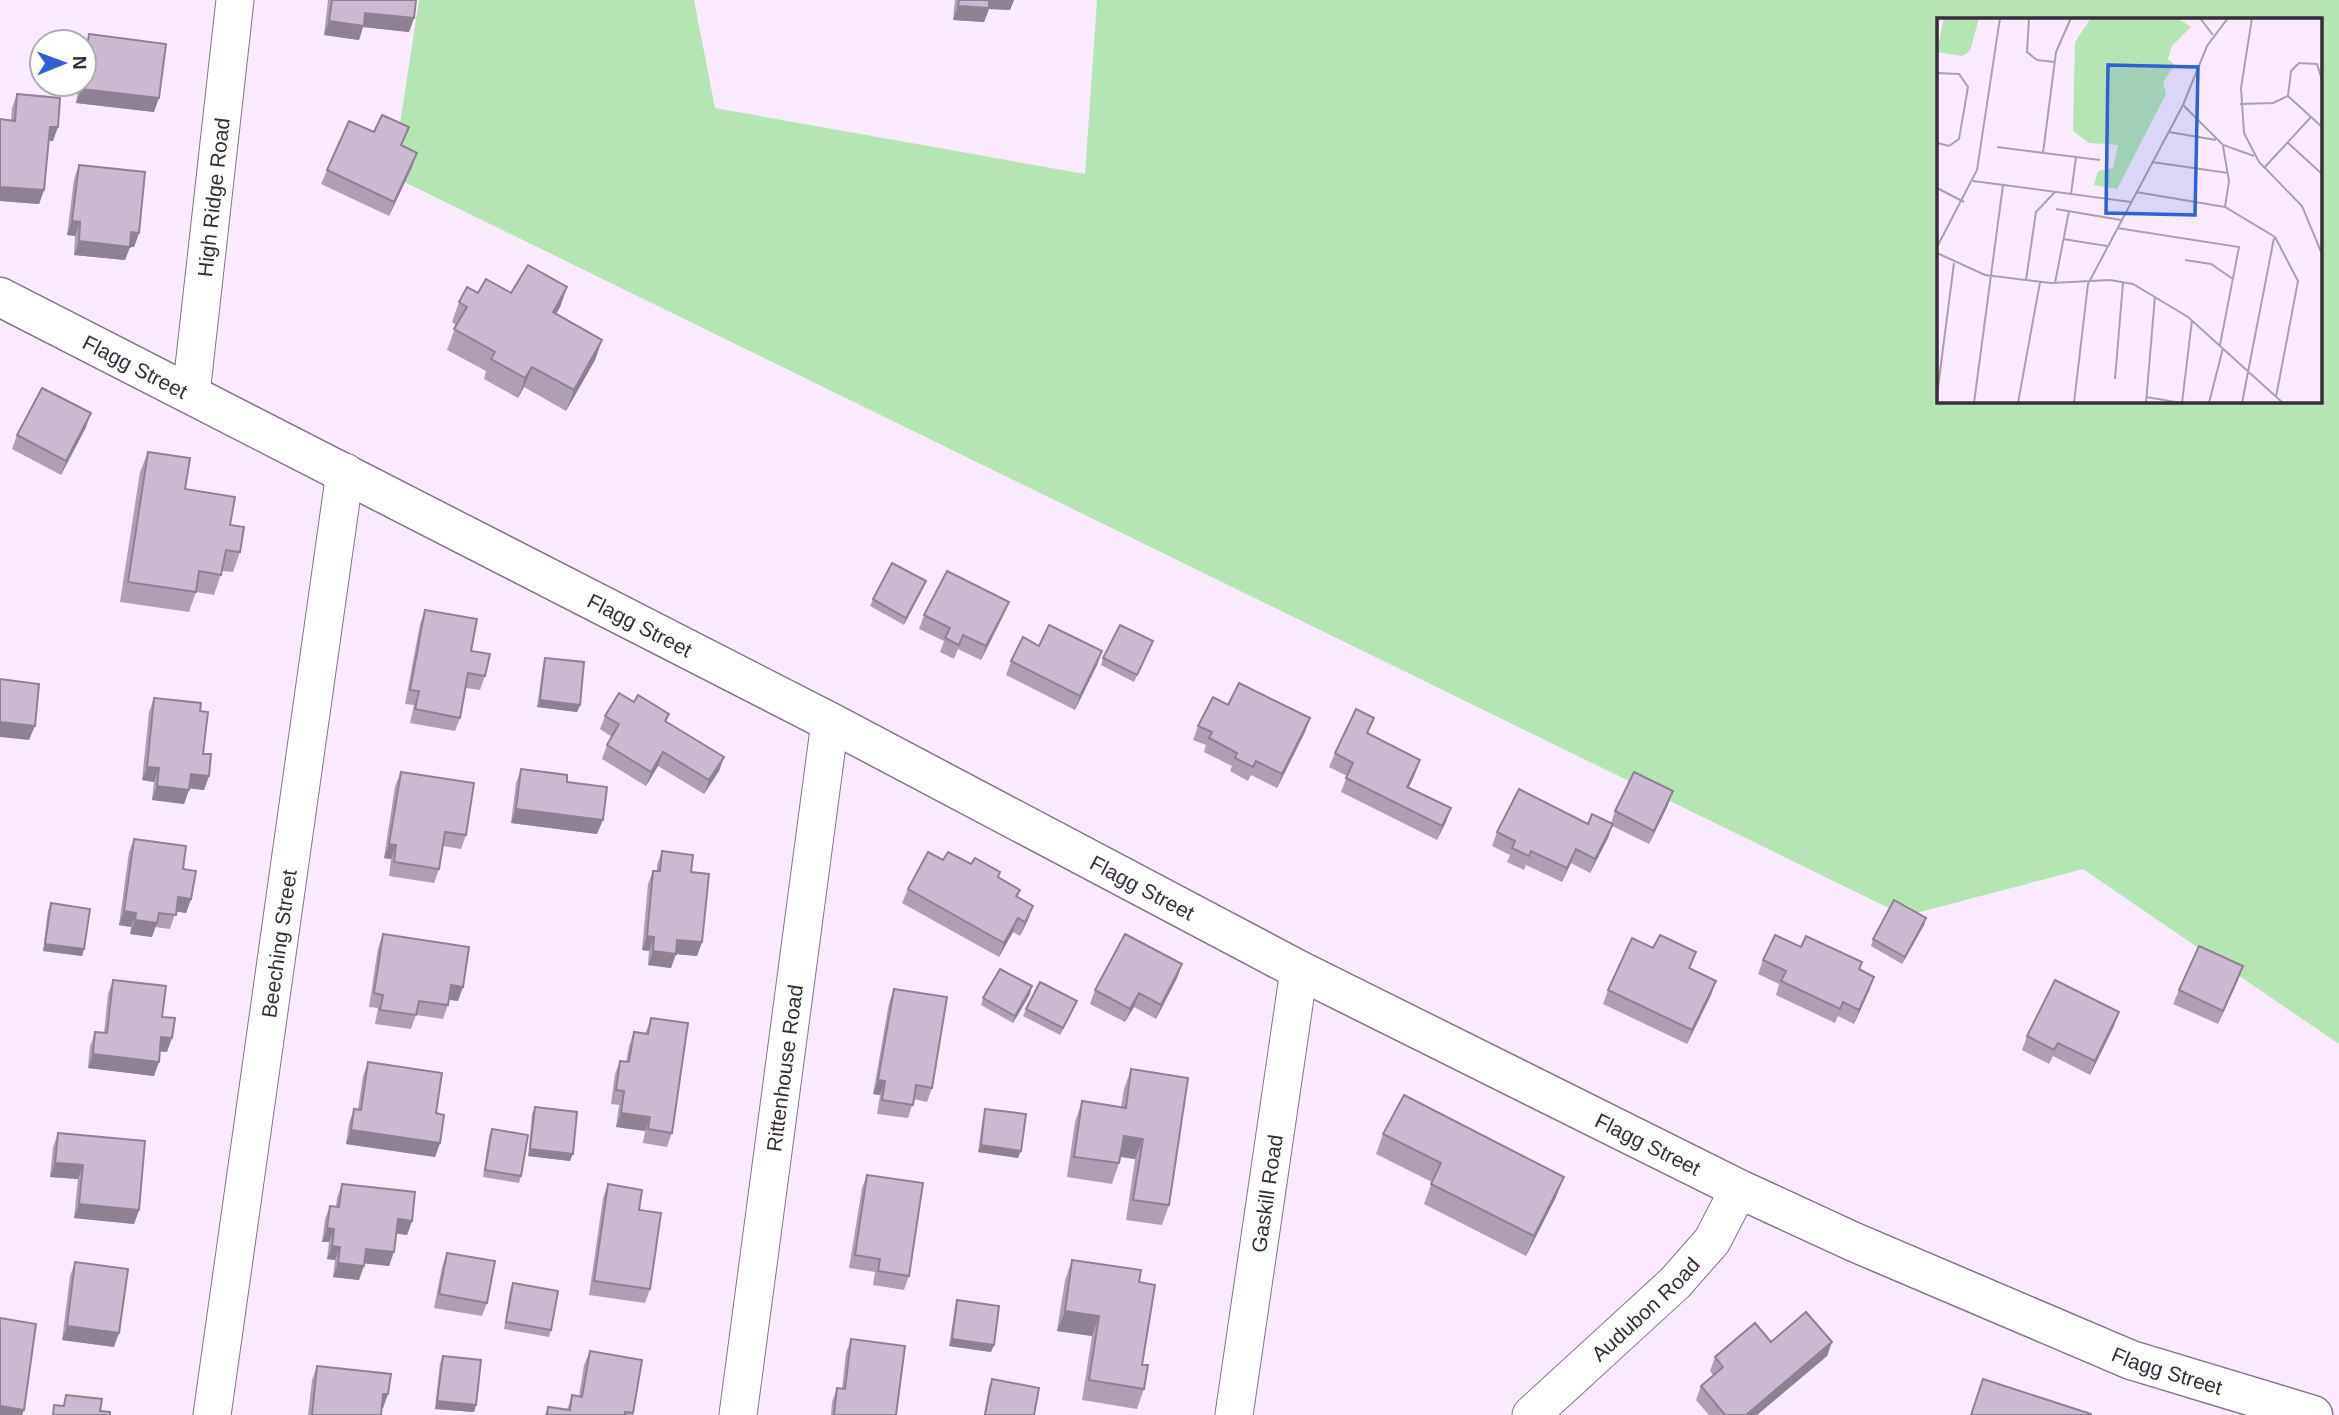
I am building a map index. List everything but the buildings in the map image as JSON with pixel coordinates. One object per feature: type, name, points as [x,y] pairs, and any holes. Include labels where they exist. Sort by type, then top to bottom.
[{"type":"street","name":"High Ridge Road","points":[[191,394],[235,0]]},
{"type":"street","name":"Flagg Street","points":[[0,297],[830,722],[1299,970],[1739,1189],[1865,1248],[2131,1360],[2313,1415]]},
{"type":"street","name":"Beeching Street","points":[[212,1415],[345,472]]},
{"type":"street","name":"Rittenhouse Road","points":[[738,1415],[830,722]]},
{"type":"street","name":"Gaskill Road","points":[[1234,1415],[1299,970]]},
{"type":"street","name":"Audubon Road","points":[[1531,1415],[1675,1283],[1712,1241],[1739,1189]]},
{"type":"green space","points":[[419,0],[694,0],[715,108],[1085,174],[1097,0],[2339,0],[2339,1044],[2083,869],[1905,916],[392,176]]}]
